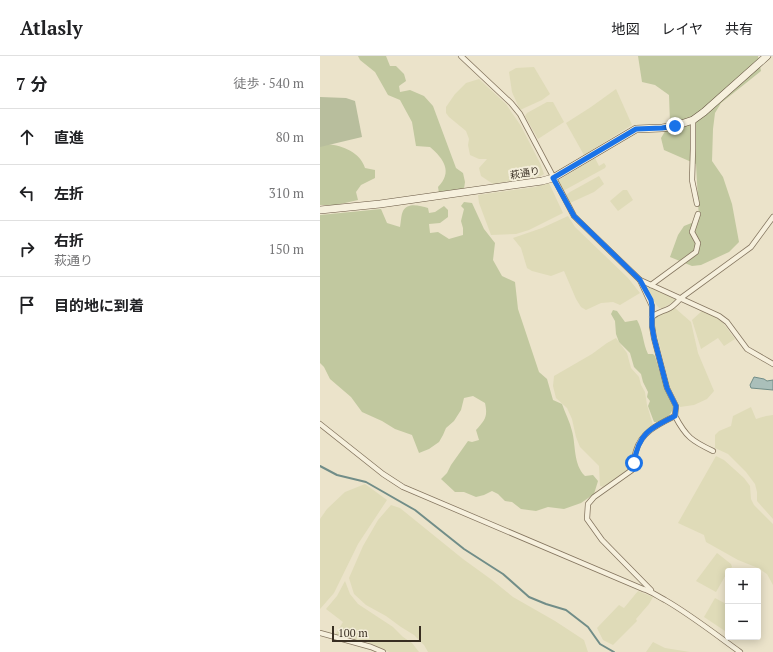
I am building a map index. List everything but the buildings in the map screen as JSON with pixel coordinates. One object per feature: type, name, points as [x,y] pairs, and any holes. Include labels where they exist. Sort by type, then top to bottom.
[{"type":"street","points":[[462,56],[518,111],[574,216],[640,280],[720,316],[727,322],[747,349],[773,364]]},
{"type":"street","name":"萩通り","points":[[320,210],[380,204],[527,184],[553,178],[636,129],[675,126],[692,120],[704,112],[767,56]]},
{"type":"street","points":[[692,120],[692,180],[697,204]]},
{"type":"street","points":[[651,285],[696,252],[698,243],[692,232],[698,214]]},
{"type":"street","points":[[652,317],[659,311],[668,309],[675,305],[681,298],[751,247],[773,217]]},
{"type":"street","points":[[640,280],[652,306],[652,326],[654,338],[667,388],[676,406],[675,416],[683,430],[695,442],[714,451]]},
{"type":"street","points":[[652,306],[659,311]]},
{"type":"street","points":[[675,416],[659,424],[640,440],[632,470],[594,497],[588,504],[586,513],[587,519],[602,540],[652,591],[683,610],[740,652]]},
{"type":"street","points":[[320,424],[383,474],[403,487],[652,591]]},
{"type":"street","points":[[320,633],[371,647],[382,652]]},
{"type":"shaded area","points":[[534,67],[550,94],[542,100],[520,110],[512,92],[509,72],[516,68]]},
{"type":"shaded area","points":[[479,79],[506,104],[521,126],[540,163],[544,174],[541,176],[493,184],[481,176],[479,168],[487,159],[479,159],[470,155],[468,145],[469,139],[466,131],[446,113],[446,107],[455,94],[466,83]]},
{"type":"shaded area","points":[[616,89],[632,125],[584,155],[566,123]]},
{"type":"shaded area","points":[[547,102],[553,102],[564,122],[538,139],[525,116],[527,113]]},
{"type":"shaded area","points":[[595,158],[599,166],[604,163],[606,166],[605,168],[563,191],[559,180]]},
{"type":"shaded area","points":[[599,176],[604,184],[594,192],[570,203],[566,195]]},
{"type":"shaded area","points":[[549,183],[563,213],[529,230],[516,234],[491,235],[479,203],[478,195],[535,187]]},
{"type":"shaded area","points":[[623,190],[627,190],[633,200],[618,211],[610,201]]},
{"type":"shaded area","points":[[568,216],[575,227],[628,278],[640,293],[620,305],[613,302],[601,303],[586,310],[581,307],[576,299],[564,271],[551,276],[532,271],[527,268],[521,248],[513,238],[542,228]]},
{"type":"shaded area","points":[[649,287],[675,299],[675,301],[663,308],[659,308],[652,299],[647,288]]},
{"type":"shaded area","points":[[675,308],[691,322],[698,353],[714,391],[707,399],[694,405],[680,407],[670,387],[655,327],[655,318],[659,314]]},
{"type":"shaded area","points":[[703,310],[723,323],[735,339],[724,346],[718,338],[701,349],[692,320]]},
{"type":"shaded area","points":[[616,338],[627,353],[631,368],[639,377],[645,392],[653,425],[643,433],[636,442],[630,467],[626,472],[604,487],[600,486],[599,466],[580,447],[572,419],[567,408],[556,398],[553,386],[554,376]]},
{"type":"shaded area","points":[[751,407],[756,419],[773,415],[773,519],[757,501],[755,484],[746,472],[728,454],[715,448],[715,435],[719,431],[731,426],[733,416]]},
{"type":"shaded area","points":[[716,456],[724,460],[744,478],[750,486],[751,499],[754,505],[773,524],[773,585],[767,574],[761,570],[761,568],[738,560],[706,542],[704,535],[678,523]]},
{"type":"shaded area","points":[[365,484],[387,500],[358,544],[334,593],[320,609],[320,519],[327,509],[345,492]]},
{"type":"shaded area","points":[[391,505],[400,508],[513,597],[555,621],[584,640],[588,652],[428,652],[424,645],[414,635],[386,616],[366,605],[354,594],[349,578],[363,546],[378,520]]},
{"type":"shaded area","points":[[717,553],[731,564],[731,568],[725,568],[725,576],[716,592],[696,581]]},
{"type":"shaded area","points":[[345,581],[350,594],[358,604],[393,627],[403,637],[412,643],[419,652],[389,652],[365,641],[335,635],[343,622],[326,609],[337,596]]},
{"type":"shaded area","points":[[638,591],[653,597],[636,619],[637,621],[613,645],[603,640],[597,628],[619,605],[624,608]]},
{"type":"shaded area","points":[[715,598],[725,603],[725,631],[704,617]]},
{"type":"shaded area","points":[[653,642],[665,648],[690,652],[646,652]]},
{"type":"green space","points":[[358,56],[386,56],[390,66],[396,66],[404,74],[406,81],[399,86],[400,92],[410,90],[424,96],[433,106],[456,168],[463,173],[465,182],[464,189],[439,193],[438,187],[443,181],[446,171],[443,161],[430,147],[416,146],[412,122],[400,100],[388,95],[375,72],[360,60]]},
{"type":"green space","points":[[638,56],[758,56],[761,71],[721,103],[715,113],[713,129],[712,161],[723,177],[732,204],[739,242],[729,252],[701,265],[692,266],[670,257],[678,235],[684,226],[699,220],[696,164],[664,150],[661,138],[670,123],[669,95],[655,85],[642,82]]},
{"type":"green space","points":[[320,97],[346,98],[355,101],[362,137],[320,147]]},
{"type":"green space","points":[[328,144],[345,148],[355,154],[363,162],[365,168],[375,170],[375,178],[361,185],[356,192],[358,200],[336,205],[320,205],[320,145]]},
{"type":"green space","points":[[464,202],[472,203],[484,229],[495,243],[493,260],[502,276],[515,282],[518,309],[539,372],[547,379],[553,400],[562,404],[571,428],[578,466],[585,476],[593,475],[598,481],[594,494],[581,503],[564,509],[548,507],[536,511],[521,509],[512,502],[505,501],[498,494],[492,491],[476,497],[464,492],[455,492],[441,479],[447,473],[468,441],[472,442],[479,440],[476,430],[482,424],[486,415],[485,403],[473,396],[464,398],[461,410],[454,421],[446,428],[439,442],[429,449],[419,453],[412,435],[395,429],[362,412],[351,397],[330,379],[324,367],[320,363],[320,215],[381,209],[387,223],[400,227],[402,213],[408,206],[414,205],[428,208],[429,213],[435,212],[444,206],[448,210],[448,217],[440,223],[429,224],[430,233],[438,232],[449,239],[463,235],[461,221],[464,209],[461,206]]},
{"type":"green space","points":[[613,310],[617,311],[625,322],[637,320],[641,328],[648,354],[653,354],[655,356],[673,406],[673,409],[669,415],[661,421],[654,422],[648,406],[650,401],[647,397],[648,392],[641,374],[634,367],[630,353],[619,342],[616,334],[615,321],[611,314]]},
{"type":"water","points":[[754,377],[767,381],[773,380],[773,390],[751,388],[750,385]]},
{"type":"waterway","points":[[320,466],[337,475],[366,482],[415,510],[464,549],[503,574],[529,597],[566,610],[588,627],[600,644],[614,652]]},
{"type":"route","points":[[634,463],[640,440],[659,424],[675,416],[676,410],[676,406],[667,388],[654,338],[651,300],[640,280],[574,216],[553,178],[636,129],[675,126]]}]
